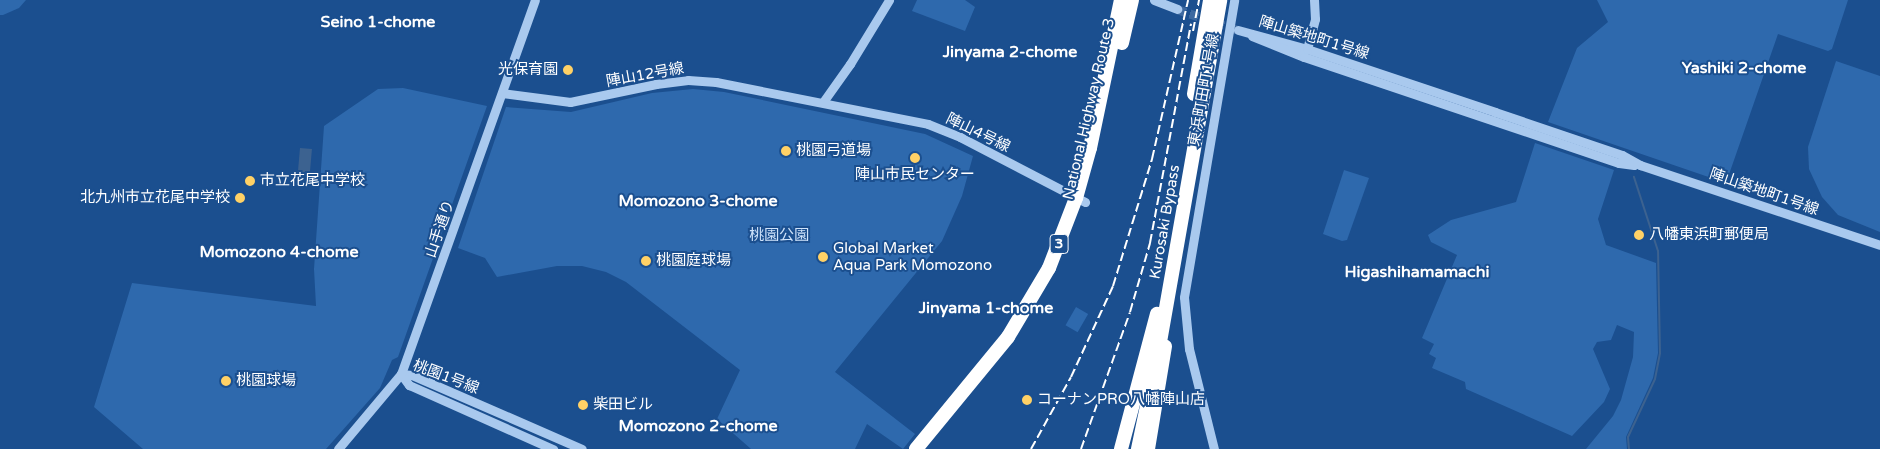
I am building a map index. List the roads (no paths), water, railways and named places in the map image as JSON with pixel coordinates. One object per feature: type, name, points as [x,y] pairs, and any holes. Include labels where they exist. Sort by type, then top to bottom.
[{"type":"highway","name":"National Highway Route 3","points":[[916,449],[1008,337],[1048,268],[1081,200],[1121,0]]},
{"type":"highway","name":"National Highway Route 3","points":[[927,449],[1019,336],[1057,270],[1081,200],[1132,0]]},
{"type":"highway","name":"Kurosaki Bypass","points":[[1129,449],[1156,314],[1210,0]]},
{"type":"highway","name":"Kurosaki Bypass","points":[[1138,449],[1172,275],[1220,0]]},
{"type":"highway","points":[[1148,449],[1162,376],[1172,275]]},
{"type":"highway","points":[[1121,449],[1156,314]]},
{"type":"street","name":"山手通り","points":[[338,449],[402,374],[535,0]]},
{"type":"street","points":[[823,102],[850,64],[889,0]]},
{"type":"street","points":[[1154,0],[1177,8]]},
{"type":"street","name":"東浜町田町1号線","points":[[1214,449],[1189,349],[1184,297],[1234,0]]},
{"type":"street","points":[[1307,49],[1315,18],[1314,0]]},
{"type":"street","name":"陣山築地町1号線","points":[[1640,165],[1619,163],[1267,45],[1238,30],[1307,49],[1622,155],[1640,165],[1880,246]]},
{"type":"street","name":"陣山12号線","points":[[502,93],[575,102],[688,80],[823,102]]},
{"type":"street","name":"陣山4号線","points":[[823,102],[928,124],[951,133],[1081,200]]},
{"type":"street","name":"桃園1号線","points":[[402,374],[409,385],[553,449]]},
{"type":"street","name":"桃園1号線","points":[[402,374],[412,375],[582,449]]},
{"type":"waterway","points":[[1629,449],[1628,437],[1655,379],[1660,353],[1658,251],[1634,177]]},
{"type":"tunnel","points":[[1177,9],[1238,30]]},
{"type":"railway","points":[[1031,449],[1071,377],[1113,286],[1152,159],[1188,0]]},
{"type":"railway","points":[[1193,31],[1199,0]]},
{"type":"railway","points":[[1081,449],[1130,312],[1150,243],[1191,24]]},
{"type":"place","name":"光保育園","points":[[568,70]]},
{"type":"place","name":"桃園弓道場","points":[[786,151]]},
{"type":"place","name":"陣山市民センター","points":[[915,158]]},
{"type":"place","name":"市立花尾中学校","points":[[250,181]]},
{"type":"place","name":"北九州市立花尾中学校","points":[[240,198]]},
{"type":"place","name":"八幡東浜町郵便局","points":[[1639,235]]},
{"type":"place","name":"Global Market Aqua Park Momozono","points":[[823,257]]},
{"type":"place","name":"桃園庭球場","points":[[646,261]]},
{"type":"place","name":"桃園球場","points":[[226,381]]},
{"type":"place","name":"コーナンPRO八幡陣山店","points":[[1027,400]]},
{"type":"place","name":"柴田ビル","points":[[583,405]]},
{"type":"district","name":"Seino 1-chome","points":[[378,22]]},
{"type":"district","name":"Jinyama 2-chome","points":[[1010,52]]},
{"type":"district","name":"Yashiki 2-chome","points":[[1744,68]]},
{"type":"district","name":"Momozono 3-chome","points":[[698,201]]},
{"type":"district","name":"Momozono 4-chome","points":[[279,252]]},
{"type":"district","name":"Higashihamamachi","points":[[1417,272]]},
{"type":"district","name":"Jinyama 1-chome","points":[[986,308]]},
{"type":"district","name":"Momozono 2-chome","points":[[698,426]]},
{"type":"park label","name":"桃園公園","points":[[779,236]]}]
